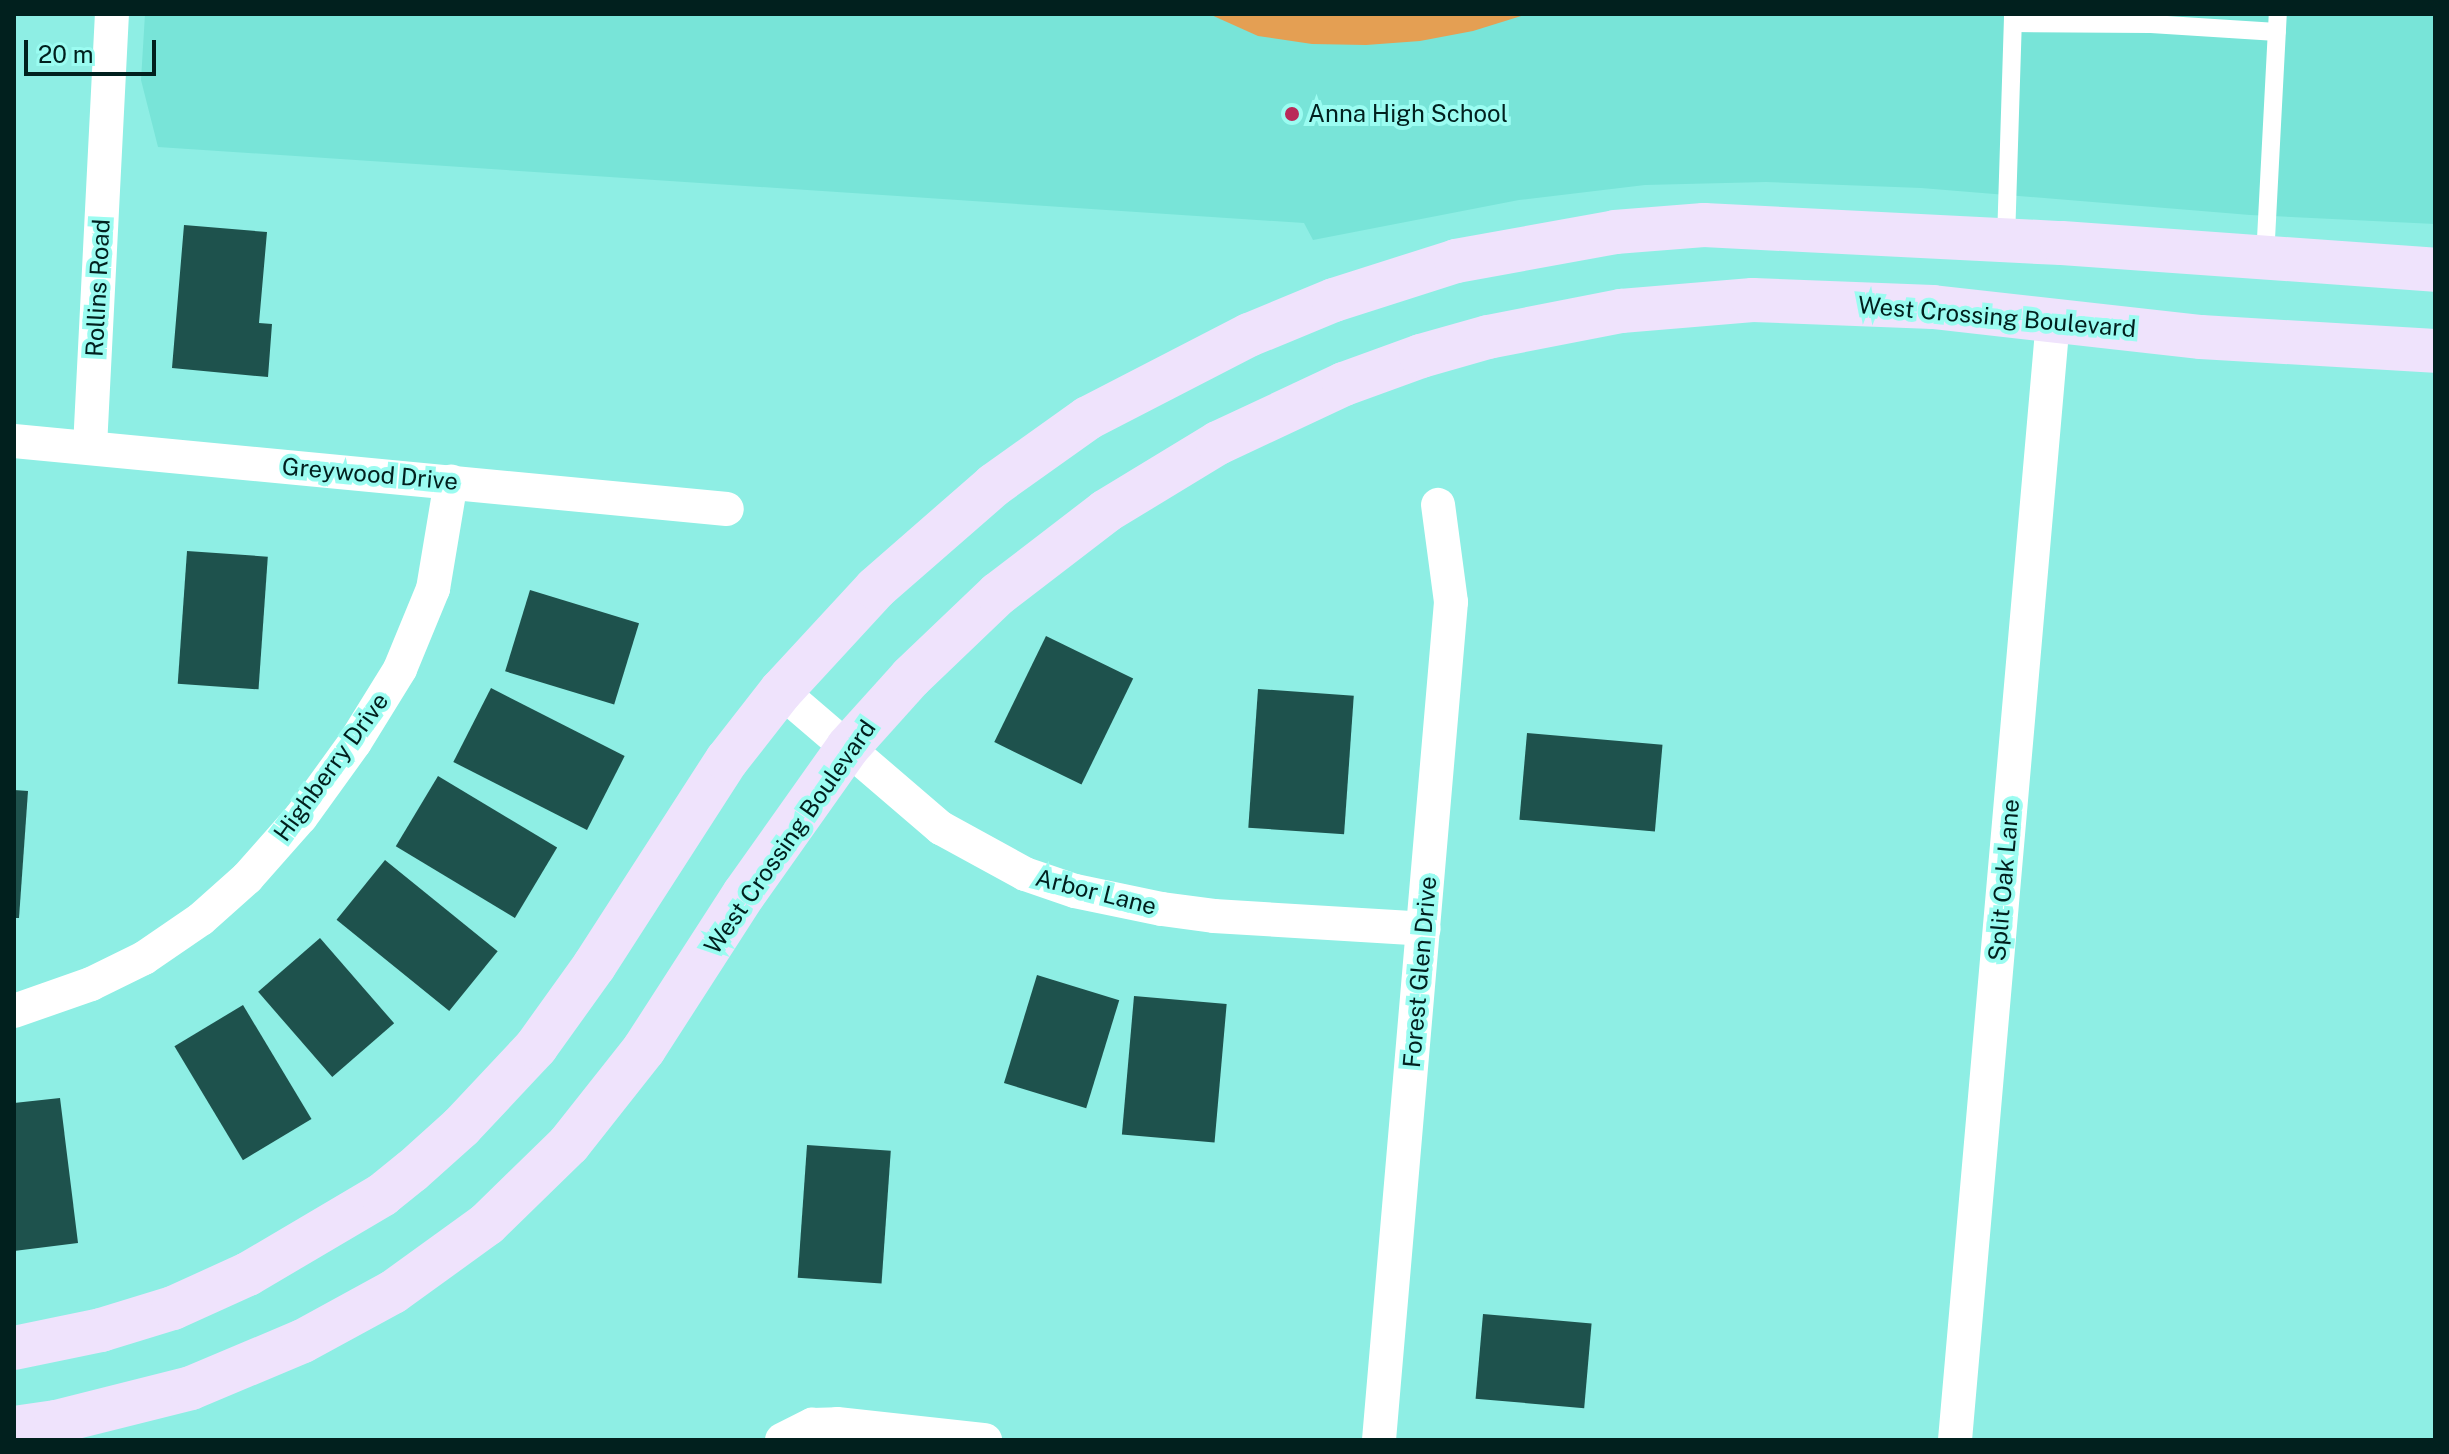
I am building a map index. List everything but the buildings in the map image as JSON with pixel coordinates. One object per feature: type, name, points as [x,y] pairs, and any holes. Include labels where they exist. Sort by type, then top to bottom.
[{"type":"street","name":"Rollins Road","points":[[90,447],[112,14]]},
{"type":"street","points":[[14,1348],[101,1330],[185,1303],[248,1274],[382,1195],[412,1171],[461,1127],[536,1047],[594,966],[727,760],[781,691],[876,588],[937,531],[994,485],[1088,418],[1236,341],[1334,300],[1456,261],[1630,231],[1704,225],[2006,240],[2435,270]]},
{"type":"street","name":"West Crossing Boulevard","points":[[14,1428],[56,1422],[191,1388],[303,1341],[393,1292],[487,1224],[569,1144],[644,1049],[744,894],[848,747],[911,677],[998,594],[1106,511],[1218,443],[1344,384],[1421,356],[1488,337],[1621,311],[1753,300],[1933,307],[2201,337],[2435,351]]},
{"type":"street","name":"Split Oak Lane","points":[[1955,1440],[2053,320]]},
{"type":"street","name":"Greywood Drive","points":[[14,441],[727,509]]},
{"type":"street","name":"Highberry Drive","points":[[14,1011],[91,984],[144,958],[201,919],[247,878],[301,817],[355,742],[400,669],[433,589],[451,481]]},
{"type":"street","name":"Forest Glen Drive","points":[[1379,1440],[1451,602],[1438,505]]},
{"type":"street","name":"Arbor Lane","points":[[781,691],[941,828],[1025,874],[1075,891],[1214,916],[1424,929]]},
{"type":"street","points":[[782,1440],[812,1425],[837,1424],[985,1440]]},
{"type":"lane","points":[[2006,240],[2013,19],[2277,23],[2265,258]]},
{"type":"shaded area","name":"Anna High School","points":[[145,14],[2435,14],[2435,224],[2250,215],[1921,188],[1766,182],[1645,185],[1519,200],[1313,240],[1304,223],[158,147],[141,80]]},
{"type":"shaded area","points":[[1209,14],[1528,14],[1473,31],[1420,41],[1366,45],[1312,44],[1258,36]]},
{"type":"place","name":"Anna High School","points":[[1292,114]]}]
